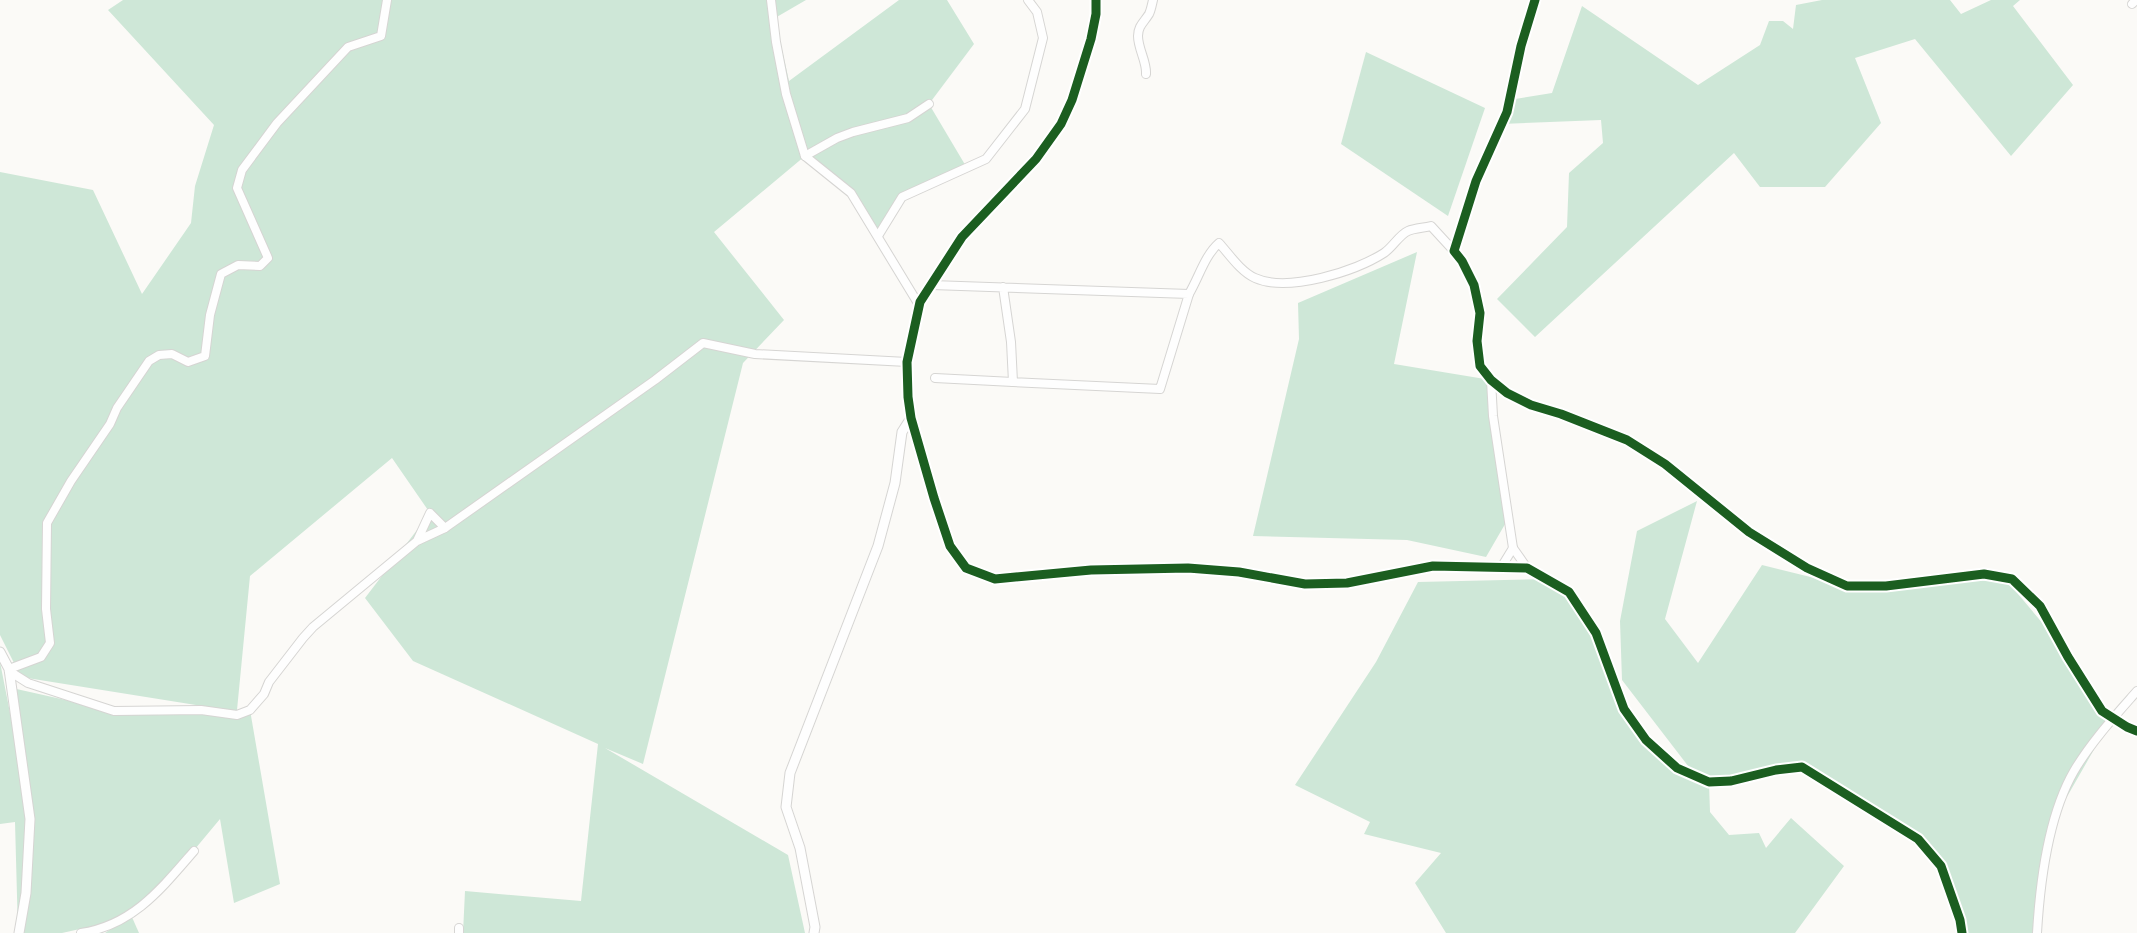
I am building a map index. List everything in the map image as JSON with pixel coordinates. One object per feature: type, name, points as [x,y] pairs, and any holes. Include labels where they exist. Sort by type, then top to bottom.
[{"type":"street","points":[[9,670],[41,657],[50,643],[46,609],[47,523],[71,481],[149,361],[166,354],[172,354],[188,362],[205,356],[210,315],[221,274],[238,265],[260,266],[268,258],[237,188],[242,170],[277,123],[348,47],[381,36],[387,0]]},
{"type":"street","points":[[771,0],[786,94],[805,156],[851,193],[919,305]]},
{"type":"street","points":[[878,236],[902,197],[986,159],[1025,109],[1043,38],[1037,12],[1028,0]]},
{"type":"street","points":[[1096,0],[1091,39],[1072,100],[1060,124],[1036,159],[962,237],[919,305],[908,362],[908,396],[911,418],[950,546],[966,568],[995,579],[1091,570],[1188,568],[1239,572],[1305,584],[1347,583],[1433,566],[1527,568],[1550,579],[1569,592],[1596,633],[1624,709],[1646,740],[1677,768],[1709,782],[1731,781],[1776,770],[1802,767],[1918,839],[1941,866],[1960,920],[1962,933]]},
{"type":"street","points":[[1146,74],[1138,36],[1141,23],[1149,14],[1153,0]]},
{"type":"street","points":[[1454,251],[1476,182],[1507,112],[1521,46],[1535,0]]},
{"type":"street","points":[[805,156],[837,138],[908,118],[929,104]]},
{"type":"street","points":[[935,378],[1160,389],[1189,294],[1202,271],[1209,251],[1219,243],[1255,278],[1270,282],[1295,282],[1332,277],[1385,252],[1406,231],[1431,226],[1462,261],[1474,285],[1480,314],[1478,341],[1480,366],[1491,380],[1508,393],[1531,405],[1561,414],[1627,440],[1665,464],[1749,532],[1807,568],[1847,586],[1886,585],[1984,574],[2012,579],[2040,606],[2068,657],[2102,711],[2137,731]]},
{"type":"street","points":[[932,285],[1189,294]]},
{"type":"street","points":[[1003,287],[1011,342],[1013,382]]},
{"type":"street","points":[[9,670],[28,682],[114,711],[201,710],[237,715],[250,710],[296,646],[313,627],[417,541],[445,528],[655,380],[703,343],[755,354],[908,362]]},
{"type":"street","points":[[1491,380],[1492,416],[1513,548],[1527,568]]},
{"type":"street","points":[[814,933],[815,927],[800,848],[786,807],[790,773],[879,546],[895,483],[902,432],[911,418]]},
{"type":"street","points":[[417,541],[430,513],[445,528]]},
{"type":"street","points":[[1502,566],[1513,548]]},
{"type":"street","points":[[0,652],[9,670],[30,819],[26,893],[19,933]]},
{"type":"street","points":[[2037,933],[2039,900],[2052,823],[2074,772],[2114,717],[2137,691]]},
{"type":"street","points":[[81,933],[90,932],[131,915],[160,891],[194,851]]},
{"type":"green space","points":[[123,0],[806,0],[775,18],[789,81],[899,0],[947,0],[974,44],[929,104],[967,168],[902,197],[878,236],[851,193],[805,156],[714,232],[784,320],[743,363],[643,764],[605,748],[788,855],[805,933],[463,933],[465,891],[581,901],[598,744],[413,661],[365,598],[430,513],[392,458],[250,576],[237,710],[250,710],[280,884],[234,903],[220,819],[160,891],[120,920],[62,933],[18,933],[15,822],[0,824],[0,662],[12,723],[12,688],[106,709],[221,709],[21,677],[0,635],[0,172],[93,190],[142,294],[191,223],[195,186],[214,125],[108,10]]},
{"type":"green space","points":[[1822,0],[1950,0],[1961,14],[1991,0],[2020,0],[2013,6],[2073,85],[2011,156],[1915,39],[1855,58],[1881,123],[1825,187],[1760,187],[1734,153],[1535,337],[1497,299],[1567,227],[1569,173],[1603,143],[1601,120],[1501,124],[1509,100],[1552,93],[1582,6],[1698,85],[1760,45],[1769,21],[1783,21],[1793,29],[1796,5]]},
{"type":"green space","points":[[1366,52],[1485,108],[1448,216],[1341,144]]},
{"type":"green space","points":[[1417,252],[1394,364],[1491,380],[1508,519],[1486,557],[1407,540],[1253,536],[1299,339],[1298,303]]},
{"type":"green space","points":[[1697,501],[1665,619],[1698,663],[1762,565],[1847,586],[1936,578],[2008,582],[2064,649],[2108,725],[2052,823],[2033,933],[1961,933],[1941,866],[1869,808],[1802,767],[1709,783],[1710,812],[1729,835],[1759,833],[1766,848],[1791,818],[1844,866],[1795,933],[1446,933],[1415,883],[1441,853],[1364,834],[1370,822],[1295,785],[1376,662],[1418,582],[1550,579],[1583,610],[1624,709],[1646,740],[1677,768],[1695,775],[1622,680],[1620,621],[1637,531]]},
{"type":"green space","points":[[131,915],[139,933],[105,933]]},
{"type":"cycle path","points":[[1096,0],[1091,39],[1072,100],[1061,124],[1036,159],[962,237],[920,302],[907,362],[911,418],[950,546],[966,568],[995,579],[1091,570],[1188,568],[1239,572],[1305,584],[1347,583],[1433,566],[1527,568],[1569,592],[1596,633],[1624,709],[1646,740],[1677,768],[1709,782],[1731,781],[1776,770],[1802,767],[1918,839],[1941,866],[1960,920],[1962,933]]},
{"type":"cycle path","points":[[1535,0],[1521,46],[1507,112],[1476,181],[1454,251],[1462,261],[1474,285],[1480,313],[1477,341],[1480,366],[1491,380],[1507,393],[1531,405],[1561,414],[1627,440],[1665,464],[1749,532],[1807,568],[1847,586],[1886,586],[1984,574],[2012,579],[2040,606],[2068,657],[2102,711],[2137,731]]}]
